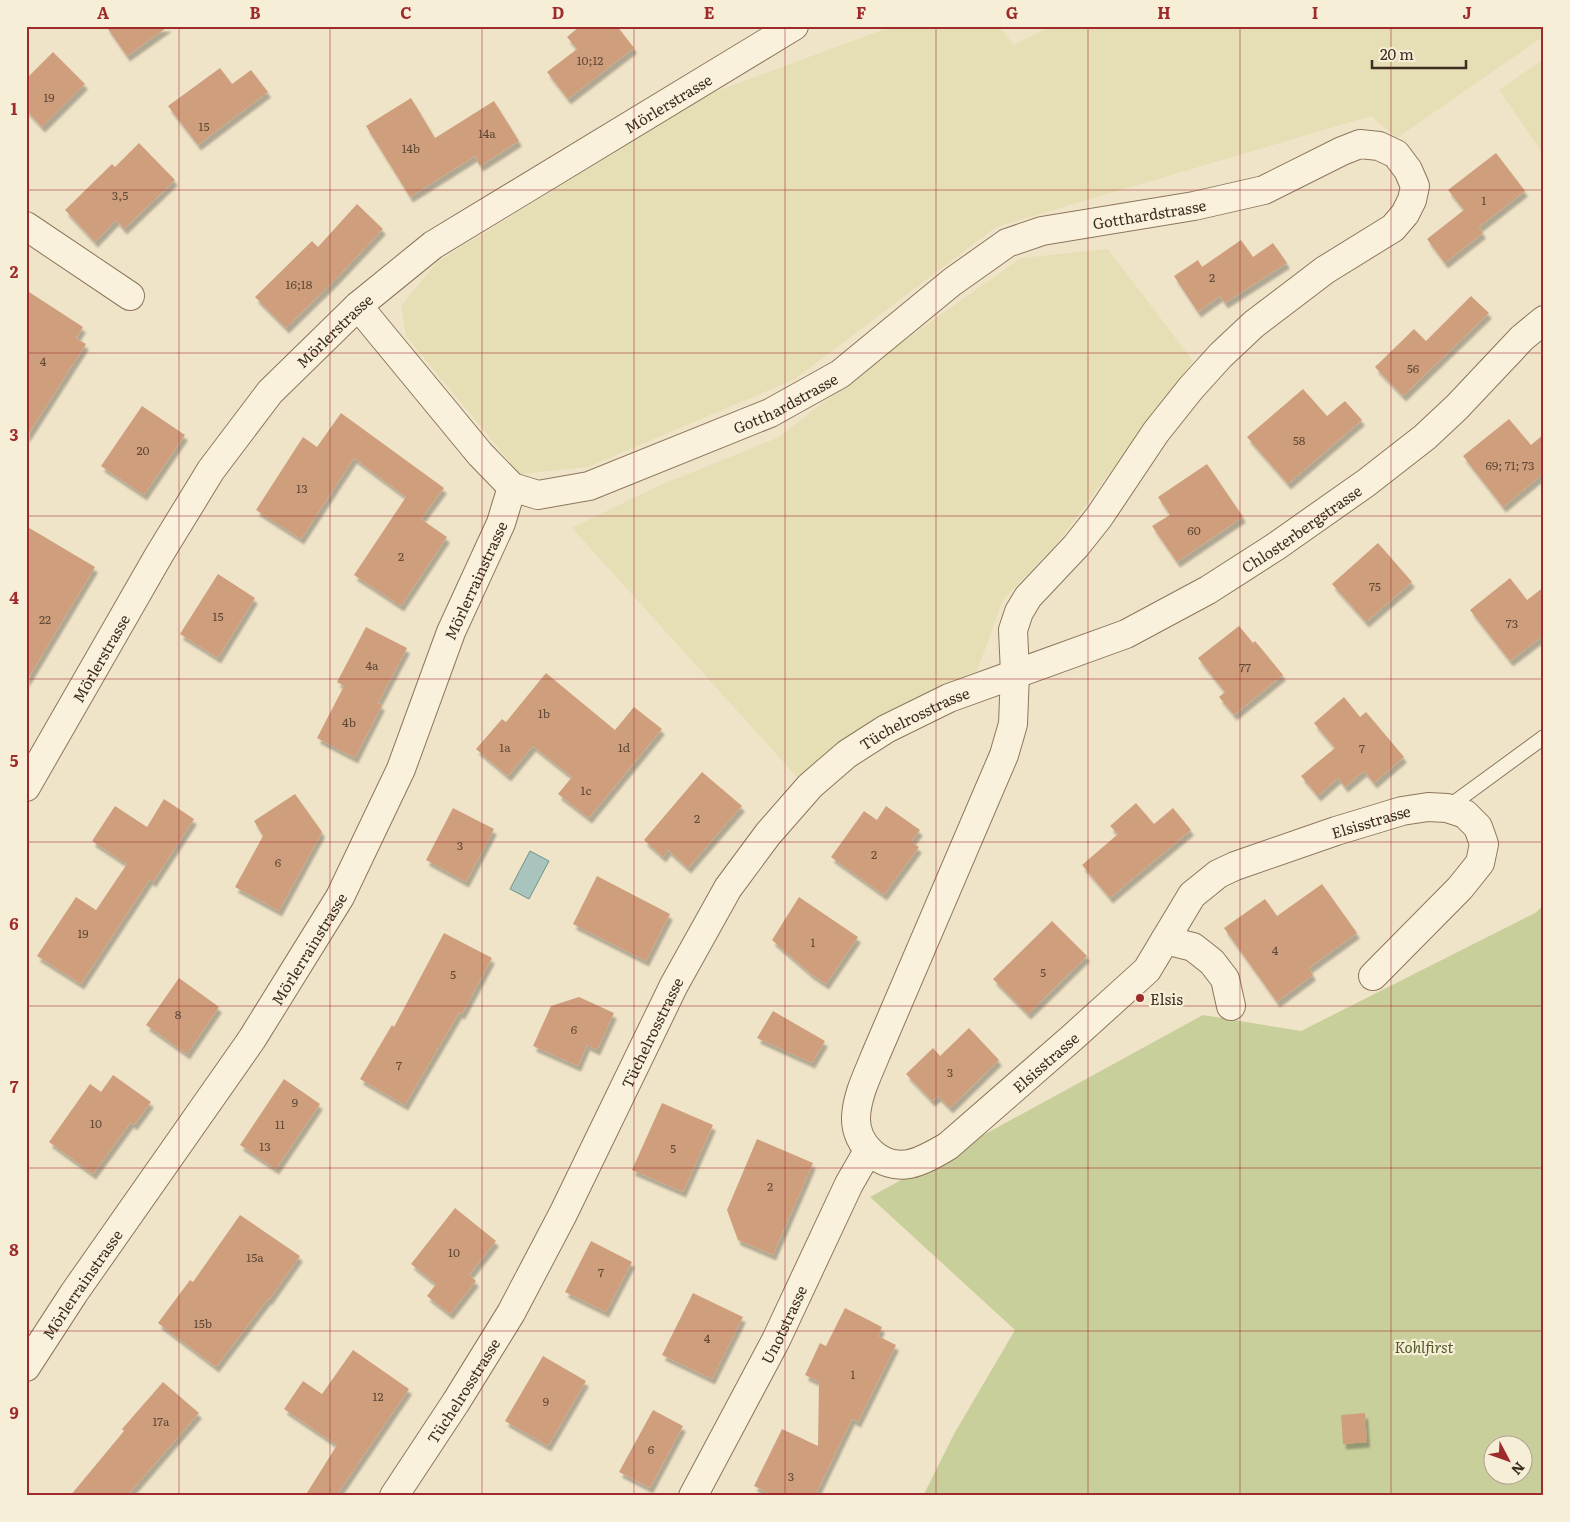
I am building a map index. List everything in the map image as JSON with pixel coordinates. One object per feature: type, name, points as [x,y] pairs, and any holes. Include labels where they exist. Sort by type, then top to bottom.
[{"type":"street","name":"Mörlerstrasse","points":[[26,787],[159,555],[211,470],[270,392],[358,306],[433,245],[794,26]]},
{"type":"street","name":"Gotthardstrasse","points":[[358,306],[480,454],[512,487],[538,495],[589,486],[770,413],[840,374],[952,282],[1007,243],[1042,231],[1194,206],[1264,190],[1360,144],[1378,146],[1396,154],[1408,170],[1415,186],[1412,200],[1405,214],[1393,228],[1325,270],[1254,324],[1221,355],[1191,388],[1156,432],[1099,518],[1076,546],[1028,597],[1019,612],[1014,630],[1015,673]]},
{"type":"street","points":[[26,226],[130,296]]},
{"type":"street","name":"Chlosterbergstrasse","points":[[1015,673],[1126,634],[1208,590],[1275,547],[1366,483],[1425,437],[1457,407],[1522,338],[1544,320]]},
{"type":"street","name":"Mörlerrainstrasse","points":[[26,1367],[74,1293],[252,1039],[340,898],[401,769],[451,632],[501,524],[512,487]]},
{"type":"street","points":[[868,1151],[860,1140],[857,1130],[857,1103],[876,1054],[1004,755],[1013,724],[1015,673]]},
{"type":"street","name":"Tüchelrosstrasse","points":[[394,1496],[456,1402],[511,1313],[564,1214],[674,985],[728,888],[768,834],[810,786],[847,754],[886,729],[949,698],[1015,673]]},
{"type":"street","name":"Elsisstrasse","points":[[868,1151],[877,1158],[891,1163],[908,1164],[928,1158],[948,1146],[1073,1038],[1147,970],[1192,895],[1218,874],[1235,866],[1336,831],[1402,811],[1428,807],[1447,808],[1465,814],[1478,827],[1484,844],[1480,863],[1460,888],[1374,976]]},
{"type":"street","points":[[1164,940],[1193,947],[1212,962],[1224,979],[1231,1006]]},
{"type":"street","name":"Unotstrasse","points":[[694,1496],[776,1340],[849,1184],[868,1151]]},
{"type":"lane","points":[[1447,808],[1544,737]]},
{"type":"shaded area","points":[[893,26],[999,26],[1014,45],[1051,26],[1544,26],[1544,36],[1397,138],[1371,116],[996,227],[795,379],[588,467],[520,474],[406,336],[401,306],[437,262],[709,94]]},
{"type":"shaded area","points":[[1544,59],[1544,155],[1499,90]]},
{"type":"shaded area","points":[[1108,249],[1193,361],[1058,542],[1003,600],[977,671],[875,717],[798,778],[572,528],[658,486],[777,438],[912,335],[1021,258]]},
{"type":"green space","name":"Kohlfirst","points":[[1544,905],[1544,1496],[923,1496],[954,1434],[1015,1330],[870,1197],[1203,1015],[1301,1031],[1535,913]]},
{"type":"water","points":[[530,851],[549,861],[529,899],[510,889]]},
{"type":"building","points":[[106,26],[169,26],[127,56]]},
{"type":"building","points":[[580,26],[617,26],[634,48],[568,99],[547,72],[577,49],[567,37]]},
{"type":"building","points":[[53,52],[85,84],[42,127],[26,110],[26,79]]},
{"type":"building","points":[[220,68],[232,84],[251,70],[268,92],[198,145],[168,106]]},
{"type":"building","points":[[411,98],[435,138],[494,101],[519,141],[480,166],[475,156],[410,197],[366,126]]},
{"type":"building","points":[[139,143],[175,180],[124,229],[116,220],[95,242],[65,210],[112,164],[115,167]]},
{"type":"building","points":[[1496,153],[1525,191],[1479,227],[1483,233],[1445,263],[1427,239],[1464,210],[1448,190]]},
{"type":"building","points":[[357,204],[383,229],[286,328],[255,297],[312,241],[318,247]]},
{"type":"building","points":[[1241,240],[1253,257],[1273,243],[1287,263],[1225,303],[1220,296],[1198,312],[1174,276],[1198,260],[1202,267]]},
{"type":"building","points":[[26,290],[83,327],[76,338],[86,344],[26,438]]},
{"type":"building","points":[[1471,296],[1489,313],[1403,396],[1375,367],[1414,329],[1426,341]]},
{"type":"building","points":[[1303,389],[1327,416],[1345,401],[1362,420],[1288,484],[1247,437]]},
{"type":"building","points":[[142,406],[185,435],[144,495],[101,466]]},
{"type":"building","points":[[341,413],[444,488],[421,519],[447,537],[401,606],[354,575],[406,497],[354,458],[301,539],[256,510],[303,437],[317,447]]},
{"type":"building","points":[[1509,419],[1531,445],[1544,434],[1544,473],[1503,507],[1463,456]]},
{"type":"building","points":[[1207,464],[1243,517],[1177,562],[1152,526],[1170,515],[1158,497]]},
{"type":"building","points":[[26,526],[95,567],[26,682]]},
{"type":"building","points":[[1378,543],[1412,582],[1366,622],[1332,584]]},
{"type":"building","points":[[218,574],[255,598],[218,658],[180,634]]},
{"type":"building","points":[[1510,578],[1527,600],[1544,587],[1544,635],[1510,661],[1470,610]]},
{"type":"building","points":[[1239,626],[1253,643],[1255,641],[1283,675],[1234,715],[1219,697],[1225,692],[1198,658]]},
{"type":"building","points":[[366,627],[407,648],[378,703],[382,705],[355,758],[317,738],[344,686],[337,682]]},
{"type":"building","points":[[546,673],[615,730],[634,707],[662,729],[589,818],[558,794],[572,777],[533,746],[508,776],[476,749],[502,719],[506,722]]},
{"type":"building","points":[[1344,697],[1360,717],[1366,712],[1404,757],[1374,783],[1364,771],[1345,787],[1338,778],[1318,796],[1301,776],[1335,748],[1314,723]]},
{"type":"building","points":[[702,772],[742,806],[688,868],[668,850],[663,857],[644,840]]},
{"type":"building","points":[[295,794],[322,832],[279,911],[235,887],[263,836],[254,821]]},
{"type":"building","points":[[164,799],[194,819],[153,882],[150,879],[81,984],[37,956],[76,897],[96,910],[127,864],[92,841],[115,806],[147,827]]},
{"type":"building","points":[[1136,803],[1154,824],[1173,808],[1191,830],[1110,898],[1082,865],[1118,834],[1110,826]]},
{"type":"building","points":[[886,806],[920,830],[911,842],[919,847],[884,895],[831,857],[864,811],[877,820]]},
{"type":"building","points":[[453,808],[494,829],[466,882],[426,860]]},
{"type":"building","points":[[597,876],[670,914],[646,961],[573,924]]},
{"type":"building","points":[[1322,884],[1357,933],[1309,968],[1313,975],[1277,1002],[1224,928],[1265,899],[1277,916]]},
{"type":"building","points":[[799,897],[858,937],[826,984],[811,974],[772,940]]},
{"type":"building","points":[[1052,921],[1087,956],[1028,1014],[993,979]]},
{"type":"building","points":[[444,933],[492,958],[462,1014],[459,1013],[405,1105],[360,1079],[392,1025],[394,1027]]},
{"type":"building","points":[[179,978],[219,1007],[187,1054],[146,1025]]},
{"type":"building","points":[[579,997],[614,1013],[597,1050],[587,1045],[578,1066],[533,1046],[551,1006]]},
{"type":"building","points":[[773,1011],[825,1041],[812,1063],[757,1038]]},
{"type":"building","points":[[969,1028],[999,1060],[950,1108],[938,1096],[932,1101],[906,1074],[933,1048],[940,1056]]},
{"type":"building","points":[[113,1075],[151,1102],[134,1125],[131,1122],[93,1174],[49,1142],[90,1084],[101,1092]]},
{"type":"building","points":[[284,1079],[320,1104],[276,1169],[240,1145]]},
{"type":"building","points":[[662,1103],[713,1125],[683,1192],[632,1170]]},
{"type":"building","points":[[757,1139],[813,1163],[773,1255],[738,1240],[727,1210]]},
{"type":"building","points":[[455,1208],[496,1241],[469,1275],[476,1281],[450,1314],[427,1296],[436,1284],[411,1264]]},
{"type":"building","points":[[240,1215],[300,1256],[269,1300],[216,1367],[158,1323],[190,1280],[193,1282]]},
{"type":"building","points":[[591,1241],[632,1262],[606,1312],[565,1292]]},
{"type":"building","points":[[693,1293],[743,1317],[712,1379],[662,1355]]},
{"type":"building","points":[[845,1308],[882,1327],[878,1336],[896,1345],[858,1422],[852,1419],[815,1496],[774,1496],[754,1486],[782,1429],[818,1446],[819,1382],[805,1375],[820,1343],[826,1346]]},
{"type":"building","points":[[353,1350],[409,1389],[336,1496],[305,1496],[337,1445],[284,1409],[303,1381],[322,1394]]},
{"type":"building","points":[[543,1356],[586,1381],[548,1446],[505,1421]]},
{"type":"building","points":[[163,1382],[199,1413],[127,1496],[70,1496],[124,1431],[122,1429]]},
{"type":"building","points":[[653,1410],[683,1426],[650,1488],[619,1472]]},
{"type":"building","points":[[1365,1413],[1367,1442],[1343,1444],[1341,1415]]},
{"type":"place","name":"Elsis","points":[[1140,998]]}]
